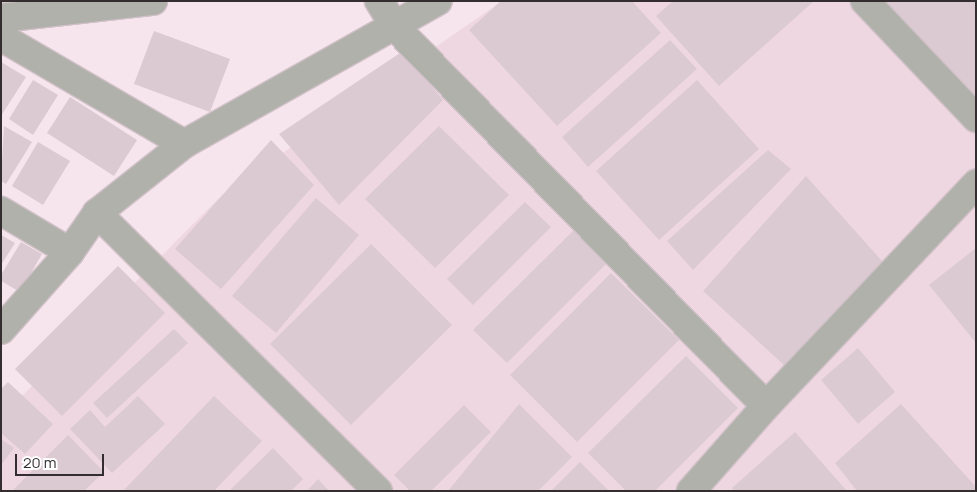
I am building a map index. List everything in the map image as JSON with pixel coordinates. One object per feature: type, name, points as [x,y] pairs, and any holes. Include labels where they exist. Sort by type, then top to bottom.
[{"type":"street","points":[[1,18],[153,1]]},
{"type":"street","points":[[379,1],[396,28],[766,406]]},
{"type":"street","points":[[1,330],[70,252],[97,213],[184,144],[396,28],[438,1]]},
{"type":"street","points":[[865,1],[976,118]]},
{"type":"street","points":[[1,37],[184,144]]},
{"type":"street","points":[[691,491],[766,406],[976,184]]},
{"type":"street","points":[[1,211],[70,252]]},
{"type":"street","points":[[97,213],[378,491]]},
{"type":"shaded area","points":[[502,1],[976,1],[976,491],[1,491],[1,417],[222,195]]},
{"type":"building","points":[[501,1],[632,1],[661,33],[557,126],[469,30]]},
{"type":"building","points":[[673,1],[814,1],[719,86],[656,16]]},
{"type":"building","points":[[885,1],[976,1],[976,102]]},
{"type":"building","points":[[154,31],[230,59],[210,112],[134,84]]},
{"type":"building","points":[[670,40],[697,69],[588,167],[562,137]]},
{"type":"building","points":[[403,51],[443,100],[339,205],[279,134]]},
{"type":"building","points":[[1,62],[26,77],[1,116]]},
{"type":"building","points":[[33,80],[58,95],[33,135],[9,119]]},
{"type":"building","points":[[697,80],[759,149],[659,240],[596,171]]},
{"type":"building","points":[[70,97],[137,140],[114,176],[47,133]]},
{"type":"building","points":[[4,126],[32,142],[6,184],[1,181]]},
{"type":"building","points":[[439,126],[509,195],[435,268],[365,199]]},
{"type":"building","points":[[271,140],[314,185],[221,289],[175,249]]},
{"type":"building","points":[[38,142],[70,161],[43,205],[12,186]]},
{"type":"building","points":[[768,150],[791,169],[693,270],[667,241]]},
{"type":"building","points":[[806,176],[891,271],[785,366],[703,291]]},
{"type":"building","points":[[316,198],[359,235],[276,333],[232,296]]},
{"type":"building","points":[[525,202],[551,227],[473,305],[447,279]]},
{"type":"building","points":[[579,225],[612,258],[507,363],[473,330]]},
{"type":"building","points":[[1,235],[15,243],[1,265]]},
{"type":"building","points":[[21,242],[42,254],[20,292],[1,281],[1,275]]},
{"type":"building","points":[[371,244],[452,325],[351,425],[270,344]]},
{"type":"building","points":[[976,248],[976,343],[929,285]]},
{"type":"building","points":[[118,266],[165,313],[62,416],[15,369]]},
{"type":"building","points":[[611,273],[679,340],[577,442],[510,375]]},
{"type":"building","points":[[174,329],[188,343],[107,418],[93,403]]},
{"type":"building","points":[[858,348],[895,392],[858,424],[821,380]]},
{"type":"building","points":[[686,356],[738,408],[655,491],[626,491],[588,453]]},
{"type":"building","points":[[8,382],[53,424],[25,454],[1,433],[1,389]]},
{"type":"building","points":[[138,396],[165,424],[112,473],[70,429],[90,410],[105,427]]},
{"type":"building","points":[[214,396],[262,441],[214,491],[123,491]]},
{"type":"building","points":[[519,404],[572,457],[538,491],[448,491]]},
{"type":"building","points":[[901,404],[976,487],[976,491],[857,491],[835,463]]},
{"type":"building","points":[[464,405],[491,432],[431,491],[410,491],[394,475]]},
{"type":"building","points":[[795,432],[847,491],[734,491],[732,488]]},
{"type":"building","points":[[68,435],[104,472],[84,491],[12,491]]},
{"type":"building","points":[[1,439],[14,448],[1,465]]},
{"type":"building","points":[[273,448],[303,479],[291,491],[229,491]]},
{"type":"building","points":[[580,462],[609,491],[551,491]]},
{"type":"building","points":[[318,479],[329,491],[307,491]]}]
